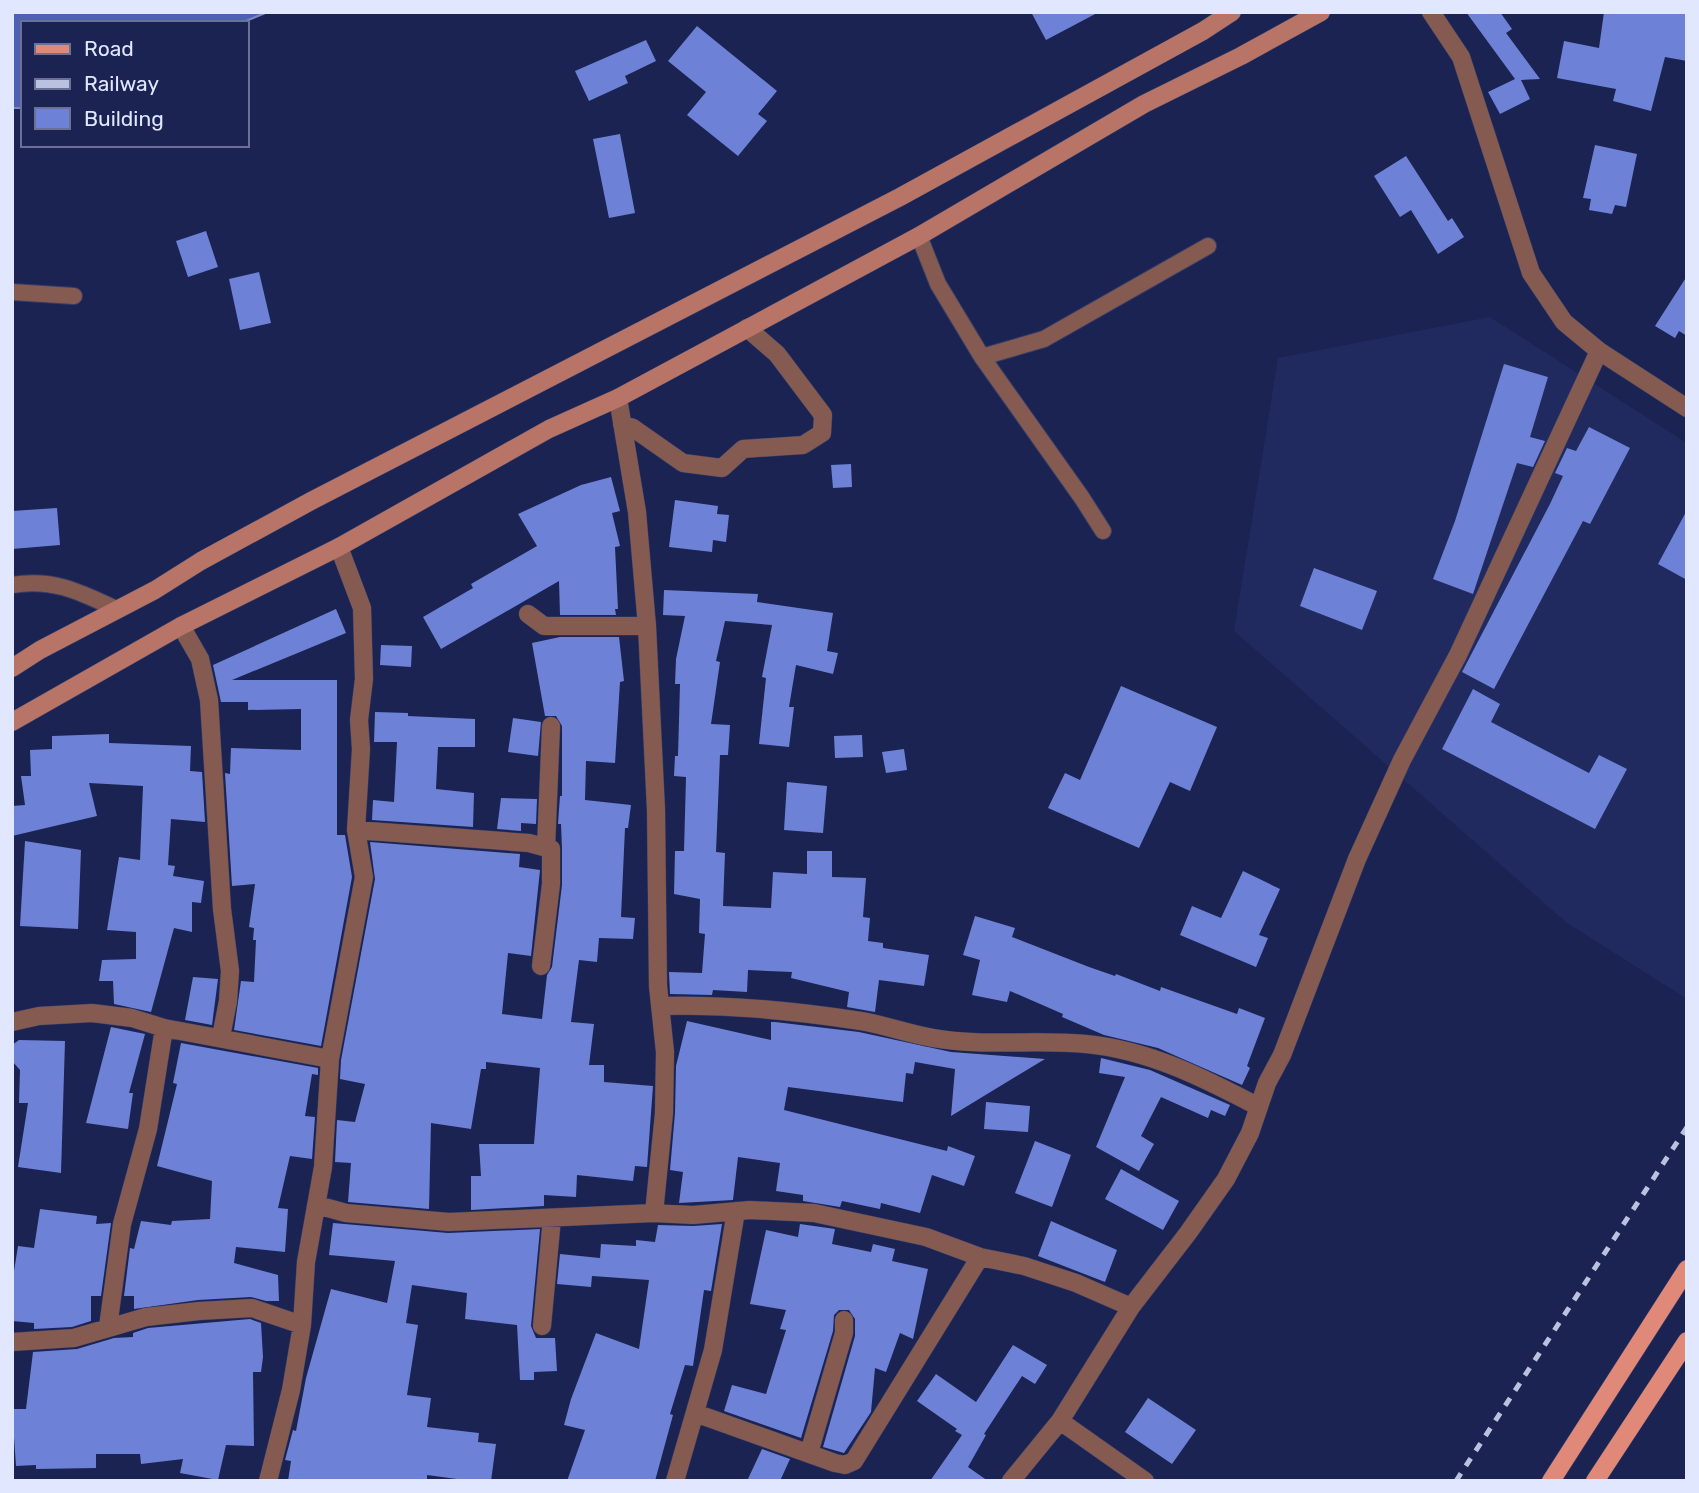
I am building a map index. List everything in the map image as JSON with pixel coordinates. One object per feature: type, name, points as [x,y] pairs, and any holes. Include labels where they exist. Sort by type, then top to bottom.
[{"type":"main road","points":[[12,668],[313,499],[900,197],[1232,12]]},
{"type":"main road","points":[[12,722],[181,626],[339,547],[549,429],[618,398],[919,236],[1144,104],[1241,56],[1321,12]]},
{"type":"main road","points":[[1551,1481],[1687,1269]]},
{"type":"main road","points":[[1595,1481],[1687,1340]]},
{"type":"street","points":[[1431,12],[1461,57],[1531,273],[1564,322],[1599,351],[1687,408]]},
{"type":"street","points":[[622,425],[633,428],[683,463],[722,468],[743,449],[803,446],[822,433],[823,415],[777,354],[747,328]]},
{"type":"street","points":[[1011,1481],[1060,1421],[1131,1307],[1226,1179],[1250,1133],[1267,1083],[1282,1055],[1357,859],[1402,760],[1458,655],[1599,351]]},
{"type":"street","points":[[618,398],[637,512],[648,626],[656,810],[655,909],[660,1006],[666,1052],[660,1168],[654,1213]]},
{"type":"street","points":[[268,1481],[290,1390],[302,1325],[306,1262],[317,1205],[328,1118],[330,1059],[364,877],[356,830],[361,749],[359,720],[364,679],[362,608],[339,547]]},
{"type":"street","points":[[528,614],[544,626],[648,626]]},
{"type":"street","points":[[181,626],[200,659],[208,700],[222,909],[230,971],[221,1037]]},
{"type":"street","points":[[546,848],[551,726]]},
{"type":"street","points":[[356,830],[529,843],[551,849],[551,884],[541,966]]},
{"type":"street","points":[[660,1006],[748,1009],[860,1021],[932,1038],[984,1043],[1085,1044],[1127,1049],[1211,1082],[1259,1107]]},
{"type":"street","points":[[12,1023],[39,1016],[92,1013],[132,1018],[164,1028],[330,1059]]},
{"type":"street","points":[[108,1327],[120,1236],[148,1129],[164,1028]]},
{"type":"street","points":[[317,1205],[346,1213],[449,1222],[750,1210],[814,1213],[926,1237],[980,1257],[1024,1266],[1076,1283],[1131,1307]]},
{"type":"street","points":[[675,1481],[713,1350],[736,1211]]},
{"type":"street","points":[[542,1326],[552,1218]]},
{"type":"street","points":[[695,1413],[845,1465],[853,1461],[980,1257]]},
{"type":"street","points":[[12,1342],[74,1338],[146,1317],[199,1311],[252,1308],[302,1325]]},
{"type":"street","points":[[809,1453],[844,1333],[844,1320]]},
{"type":"street","points":[[1060,1421],[1145,1481]]},
{"type":"lane","points":[[919,236],[938,284],[982,357],[1103,531]]},
{"type":"lane","points":[[982,357],[1044,339],[1208,246]]},
{"type":"lane","points":[[12,292],[74,296]]},
{"type":"lane","points":[[12,585],[32,582],[69,587],[116,609]]},
{"type":"shaded area","points":[[12,12],[268,12],[246,21],[21,21],[21,108],[12,108]]},
{"type":"shaded area","points":[[1490,317],[1687,443],[1687,999],[1567,923],[1234,631],[1278,358]]},
{"type":"building","points":[[1031,12],[1099,12],[1046,40]]},
{"type":"building","points":[[1466,12],[1500,12],[1512,29],[1506,33],[1540,79],[1521,80],[1530,99],[1500,114],[1488,92],[1515,79]]},
{"type":"building","points":[[1604,12],[1687,12],[1687,61],[1665,57],[1651,111],[1613,101],[1616,89],[1557,78],[1564,41],[1599,48]]},
{"type":"building","points":[[697,26],[777,91],[758,114],[767,121],[738,156],[687,115],[706,92],[668,61]]},
{"type":"building","points":[[646,40],[656,61],[625,76],[628,83],[589,101],[575,71]]},
{"type":"building","points":[[620,134],[635,213],[609,218],[593,139]]},
{"type":"building","points":[[1595,145],[1637,154],[1626,207],[1615,205],[1612,214],[1589,210],[1591,199],[1583,198]]},
{"type":"building","points":[[1406,156],[1448,221],[1452,218],[1464,237],[1438,254],[1411,210],[1400,217],[1374,176]]},
{"type":"building","points":[[206,231],[218,267],[188,277],[176,241]]},
{"type":"building","points":[[259,272],[271,323],[240,330],[229,279]]},
{"type":"building","points":[[1687,276],[1687,336],[1679,331],[1675,338],[1655,326]]},
{"type":"building","points":[[1504,364],[1548,377],[1530,437],[1545,441],[1533,467],[1517,463],[1473,594],[1433,579],[1455,521]]},
{"type":"building","points":[[1589,427],[1630,448],[1590,524],[1583,521],[1494,689],[1462,672],[1550,504],[1563,476],[1555,473],[1567,448],[1576,451]]},
{"type":"building","points":[[851,464],[852,487],[833,488],[831,465]]},
{"type":"building","points":[[611,477],[620,511],[612,513],[620,546],[615,547],[616,615],[560,615],[559,581],[441,649],[423,617],[473,588],[471,584],[537,546],[518,514],[581,485]]},
{"type":"building","points":[[675,500],[718,506],[717,514],[729,515],[726,542],[713,540],[712,552],[669,547]]},
{"type":"building","points":[[57,508],[60,545],[12,549],[12,511]]},
{"type":"building","points":[[1687,510],[1687,580],[1658,564]]},
{"type":"building","points":[[1314,568],[1377,591],[1362,630],[1300,606]]},
{"type":"building","points":[[664,590],[758,594],[757,602],[833,613],[827,651],[838,653],[833,674],[796,665],[789,707],[794,707],[789,747],[759,744],[766,678],[762,677],[772,625],[725,621],[716,661],[720,662],[711,724],[730,725],[728,755],[720,755],[716,852],[725,853],[723,906],[771,908],[773,872],[807,874],[807,851],[832,851],[832,877],[866,878],[863,917],[870,918],[868,941],[883,943],[883,948],[929,955],[924,986],[879,980],[875,1012],[847,1007],[849,992],[791,978],[792,972],[748,970],[747,992],[713,990],[712,995],[670,994],[669,972],[702,973],[705,934],[699,933],[700,899],[674,894],[675,851],[684,851],[686,777],[674,776],[675,756],[678,756],[680,684],[675,684],[676,659],[685,616],[663,615]]},
{"type":"building","points":[[336,609],[346,633],[232,680],[337,680],[337,835],[345,835],[352,877],[321,1046],[234,1030],[241,981],[254,982],[256,940],[253,940],[254,928],[249,927],[255,884],[232,886],[225,773],[230,774],[231,748],[301,750],[301,709],[248,710],[248,702],[221,702],[213,665]]},
{"type":"building","points":[[560,637],[619,637],[624,681],[620,682],[615,763],[586,761],[585,800],[631,805],[628,828],[625,828],[621,917],[635,918],[633,939],[599,938],[597,962],[579,960],[571,1022],[594,1024],[589,1065],[604,1065],[604,1082],[653,1086],[647,1167],[635,1166],[633,1181],[577,1175],[576,1197],[544,1195],[544,1206],[471,1210],[471,1176],[481,1176],[479,1144],[534,1144],[540,1068],[486,1062],[486,1069],[481,1069],[471,1129],[431,1123],[429,1209],[348,1202],[351,1163],[335,1162],[337,1120],[355,1122],[365,1084],[340,1079],[341,1060],[375,879],[370,842],[520,854],[519,867],[540,870],[531,956],[508,953],[502,1014],[542,1019],[547,975],[552,967],[562,885],[561,824],[558,824],[562,796],[562,726],[556,716],[545,716],[532,643]]},
{"type":"building","points":[[381,645],[412,646],[411,667],[380,665]]},
{"type":"building","points":[[1121,686],[1217,727],[1190,791],[1170,782],[1139,848],[1048,808],[1065,773],[1080,780]]},
{"type":"building","points":[[1473,689],[1500,704],[1491,722],[1589,773],[1599,755],[1627,769],[1595,829],[1442,749]]},
{"type":"building","points":[[375,712],[475,719],[475,747],[438,747],[436,789],[474,793],[473,827],[372,820],[373,800],[394,802],[397,742],[374,742]]},
{"type":"building","points":[[513,718],[541,722],[538,756],[508,752]]},
{"type":"building","points":[[109,734],[109,743],[191,746],[190,771],[202,772],[205,822],[171,819],[168,865],[175,866],[173,876],[204,881],[201,903],[192,902],[192,932],[174,928],[151,1012],[114,1004],[113,981],[99,981],[102,960],[136,959],[136,932],[107,930],[119,857],[140,860],[143,786],[89,783],[97,816],[12,836],[12,806],[25,805],[21,776],[31,776],[30,750],[52,749],[52,736]]},
{"type":"building","points":[[862,735],[863,757],[835,758],[834,736]]},
{"type":"building","points":[[904,749],[907,770],[886,773],[882,752]]},
{"type":"building","points":[[787,782],[827,786],[823,833],[784,830]]},
{"type":"building","points":[[501,798],[537,799],[536,824],[521,823],[521,831],[497,829]]},
{"type":"building","points":[[25,841],[81,850],[78,929],[20,926]]},
{"type":"building","points":[[1243,871],[1280,889],[1259,935],[1268,938],[1256,967],[1180,935],[1192,906],[1221,918]]},
{"type":"building","points":[[975,916],[1015,928],[1012,937],[1089,967],[1160,991],[1161,987],[1237,1014],[1239,1008],[1265,1018],[1242,1085],[1158,1048],[1104,1035],[1010,991],[1007,1002],[972,995],[980,960],[963,955]]},
{"type":"building","points":[[193,977],[218,979],[212,1025],[185,1020]]},
{"type":"building","points":[[687,1021],[771,1040],[771,1022],[775,1022],[859,1032],[951,1052],[1045,1059],[951,1116],[955,1069],[915,1062],[913,1074],[906,1073],[903,1102],[788,1087],[784,1110],[947,1151],[948,1146],[975,1156],[964,1186],[932,1175],[920,1213],[881,1203],[880,1209],[842,1201],[840,1207],[803,1201],[803,1195],[776,1191],[780,1163],[738,1157],[733,1200],[679,1203],[683,1172],[670,1170],[676,1066]]},
{"type":"building","points":[[111,1027],[145,1034],[129,1093],[133,1093],[128,1129],[86,1123]]},
{"type":"building","points":[[19,1040],[65,1041],[61,1173],[18,1167],[28,1103],[19,1103],[20,1070],[12,1061],[12,1045]]},
{"type":"building","points":[[181,1043],[318,1068],[318,1075],[312,1074],[305,1116],[315,1117],[312,1159],[290,1156],[278,1208],[288,1209],[285,1252],[236,1247],[234,1263],[278,1275],[279,1301],[251,1297],[198,1300],[134,1309],[134,1296],[124,1296],[130,1248],[134,1249],[141,1221],[171,1225],[172,1221],[210,1219],[212,1181],[157,1166],[177,1084],[173,1083]]},
{"type":"building","points":[[1101,1058],[1150,1070],[1230,1105],[1225,1116],[1211,1110],[1208,1118],[1161,1097],[1141,1136],[1154,1144],[1139,1171],[1096,1147],[1125,1077],[1099,1073]]},
{"type":"building","points":[[986,1102],[1030,1106],[1028,1132],[984,1129]]},
{"type":"building","points":[[1035,1141],[1071,1155],[1052,1207],[1015,1193]]},
{"type":"building","points":[[1121,1169],[1179,1201],[1163,1230],[1105,1199]]},
{"type":"building","points":[[40,1209],[97,1216],[96,1224],[111,1223],[101,1296],[91,1296],[91,1321],[72,1327],[34,1329],[34,1323],[12,1321],[12,1271],[18,1246],[34,1248]]},
{"type":"building","points":[[1051,1221],[1117,1250],[1105,1282],[1038,1256]]},
{"type":"building","points":[[333,1223],[448,1233],[540,1229],[531,1326],[536,1338],[555,1338],[557,1371],[534,1372],[534,1380],[520,1380],[517,1325],[465,1319],[467,1293],[412,1285],[406,1323],[418,1325],[407,1395],[431,1398],[427,1427],[479,1433],[478,1442],[496,1444],[491,1481],[427,1475],[427,1481],[288,1481],[291,1461],[285,1460],[293,1430],[296,1431],[306,1378],[331,1289],[387,1303],[395,1261],[329,1255]]},
{"type":"building","points":[[722,1224],[711,1291],[704,1290],[693,1366],[685,1365],[670,1414],[673,1415],[655,1481],[567,1481],[585,1430],[564,1425],[596,1333],[639,1349],[649,1280],[592,1276],[591,1287],[557,1284],[560,1254],[600,1258],[601,1244],[636,1246],[636,1240],[655,1242],[658,1225]]},
{"type":"building","points":[[800,1224],[835,1229],[832,1244],[871,1252],[873,1244],[895,1249],[892,1261],[928,1269],[913,1339],[900,1333],[886,1372],[875,1368],[871,1412],[844,1453],[823,1447],[855,1336],[855,1319],[849,1310],[839,1310],[834,1315],[833,1331],[801,1438],[724,1411],[732,1385],[766,1394],[786,1330],[780,1329],[786,1310],[750,1304],[766,1230],[798,1237]]},
{"type":"building","points":[[250,1319],[261,1323],[263,1357],[261,1372],[253,1372],[254,1446],[226,1445],[218,1480],[180,1473],[183,1459],[141,1464],[140,1454],[96,1454],[96,1468],[36,1469],[36,1465],[16,1466],[12,1409],[26,1409],[33,1352],[77,1349],[114,1338],[133,1337],[133,1333],[148,1328]]},
{"type":"building","points":[[1013,1345],[1047,1365],[1035,1384],[1022,1376],[984,1434],[986,1435],[968,1467],[988,1481],[930,1481],[962,1435],[917,1401],[936,1374],[976,1402]]},
{"type":"building","points":[[1148,1398],[1196,1430],[1172,1464],[1125,1432]]},
{"type":"building","points":[[762,1449],[790,1459],[780,1481],[747,1481]]},
{"type":"railway","points":[[1456,1481],[1687,1127]]}]
